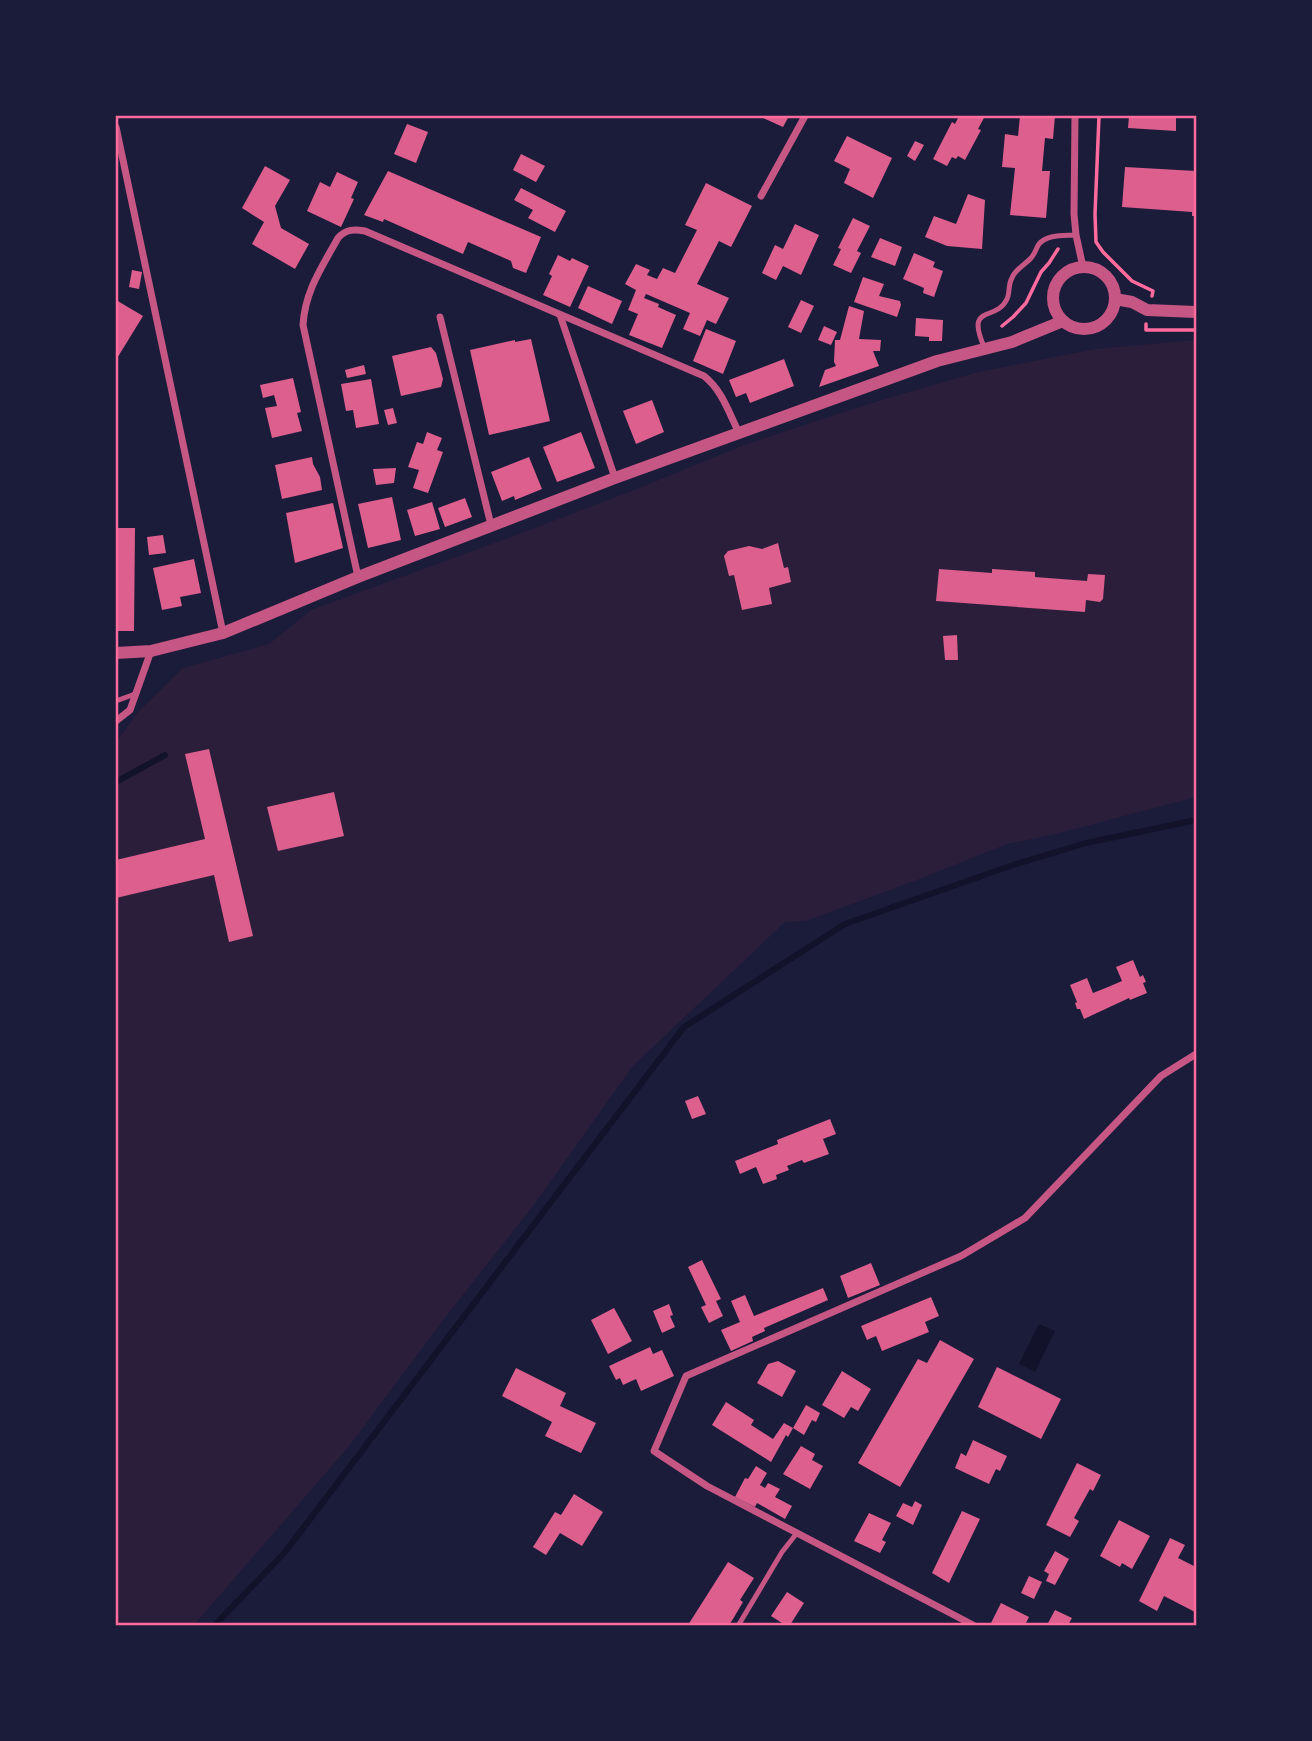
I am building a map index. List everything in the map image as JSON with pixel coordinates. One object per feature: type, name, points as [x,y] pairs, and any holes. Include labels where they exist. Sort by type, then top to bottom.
[{"type":"street","points":[[761,196],[805,116]]},
{"type":"street","points":[[1076,116],[1076,234],[1083,267]]},
{"type":"street","points":[[116,127],[223,633]]},
{"type":"street","points":[[358,577],[303,325],[310,289],[338,238],[349,230],[365,231],[704,376],[721,394],[738,433]]},
{"type":"street","points":[[1083,267],[1093,268],[1110,280],[1115,299],[1109,318],[1101,324],[1082,329],[1063,321],[1053,303],[1057,282],[1064,274],[1083,267]]},
{"type":"street","points":[[1115,299],[1132,302],[1147,310],[1196,312]]},
{"type":"street","points":[[560,315],[615,478]]},
{"type":"street","points":[[440,317],[491,526]]},
{"type":"street","points":[[116,653],[151,651],[223,633],[358,577],[615,478],[937,361],[1012,342],[1063,321]]},
{"type":"street","points":[[116,721],[130,710],[151,651]]},
{"type":"street","points":[[975,1626],[707,1486],[654,1451],[686,1376],[961,1256],[1025,1218],[1161,1076],[1196,1054]]},
{"type":"lane","points":[[985,349],[977,332],[979,321],[1007,301],[1012,277],[1048,237],[1076,234]]},
{"type":"lane","points":[[116,701],[135,694]]},
{"type":"lane","points":[[738,1626],[782,1552],[797,1533]]},
{"type":"path","points":[[1099,116],[1096,242],[1132,281],[1153,291],[1147,310],[1146,330],[1196,330]]},
{"type":"path","points":[[997,330],[1029,299],[1041,272],[1059,247],[1059,236]]},
{"type":"shaded area","points":[[1196,340],[1196,797],[1056,834],[1007,844],[806,921],[785,922],[632,1067],[533,1206],[350,1445],[194,1625],[116,1625],[116,742],[138,712],[183,668],[269,644],[311,610],[637,489],[744,445],[978,372],[1095,349]]},
{"type":"shaded area","points":[[1039,1324],[1055,1331],[1035,1372],[1019,1364]]},
{"type":"building","points":[[759,116],[789,116],[783,127]]},
{"type":"building","points":[[959,116],[985,116],[978,129],[981,130],[965,160],[958,156],[956,159],[952,157],[947,166],[933,159],[952,122],[955,124]]},
{"type":"building","points":[[1020,116],[1055,116],[1053,139],[1045,138],[1042,171],[1050,171],[1046,218],[1010,215],[1015,168],[1002,167],[1005,134],[1018,136]]},
{"type":"building","points":[[1129,116],[1176,116],[1176,131],[1128,128]]},
{"type":"building","points":[[407,124],[428,132],[416,163],[394,154]]},
{"type":"building","points":[[847,136],[892,158],[873,198],[844,183],[850,169],[834,161]]},
{"type":"building","points":[[915,141],[924,145],[915,161],[907,156]]},
{"type":"building","points":[[521,154],[545,166],[536,182],[513,170]]},
{"type":"building","points":[[265,166],[290,180],[275,206],[281,228],[309,244],[295,269],[252,244],[264,222],[242,208]]},
{"type":"building","points":[[1125,167],[1196,171],[1196,216],[1192,216],[1192,212],[1122,207]]},
{"type":"building","points":[[388,171],[541,237],[526,273],[513,268],[511,261],[468,242],[463,254],[384,219],[383,222],[364,215]]},
{"type":"building","points":[[337,172],[358,182],[351,198],[354,199],[341,227],[307,211],[320,182],[330,187]]},
{"type":"building","points":[[706,183],[752,206],[731,247],[719,241],[697,284],[729,298],[716,324],[707,320],[700,336],[683,329],[690,313],[646,294],[644,298],[676,315],[662,348],[629,335],[638,314],[628,310],[636,290],[625,284],[636,264],[650,270],[647,275],[657,279],[663,268],[675,273],[697,230],[685,225]]},
{"type":"building","points":[[521,188],[566,211],[555,232],[528,218],[533,210],[514,200]]},
{"type":"building","points":[[968,194],[985,200],[982,249],[947,246],[925,237],[934,216],[956,224]]},
{"type":"building","points":[[853,218],[870,226],[857,251],[861,253],[851,273],[833,265]]},
{"type":"building","points":[[795,224],[819,235],[801,275],[783,266],[776,280],[762,273],[775,245],[783,249]]},
{"type":"building","points":[[880,238],[902,247],[895,266],[871,257]]},
{"type":"building","points":[[914,253],[935,262],[933,267],[943,271],[934,297],[923,293],[924,288],[903,279]]},
{"type":"building","points":[[558,255],[589,266],[570,307],[543,295]]},
{"type":"building","points":[[132,270],[142,272],[139,289],[129,287]]},
{"type":"building","points":[[863,277],[884,284],[879,296],[900,301],[897,317],[854,302]]},
{"type":"building","points":[[588,286],[622,301],[612,324],[578,308]]},
{"type":"building","points":[[116,300],[143,316],[116,360]]},
{"type":"building","points":[[801,300],[814,306],[801,333],[788,327]]},
{"type":"building","points":[[849,306],[864,311],[859,339],[881,340],[880,351],[873,351],[879,366],[819,387],[825,370],[836,366],[835,340],[840,340]]},
{"type":"building","points":[[916,318],[943,320],[942,341],[929,341],[929,337],[915,336]]},
{"type":"building","points":[[824,326],[837,332],[831,345],[818,340]]},
{"type":"building","points":[[706,329],[736,341],[723,374],[693,361]]},
{"type":"building","points":[[531,339],[550,421],[489,435],[470,350]]},
{"type":"building","points":[[431,347],[436,353],[443,379],[441,387],[401,396],[392,356]]},
{"type":"building","points":[[784,359],[794,386],[750,403],[746,393],[736,397],[729,380]]},
{"type":"building","points":[[364,365],[366,374],[347,378],[345,370]]},
{"type":"building","points":[[293,378],[301,412],[297,413],[302,431],[272,438],[265,408],[277,406],[274,395],[263,398],[260,385]]},
{"type":"building","points":[[371,379],[379,424],[356,428],[353,410],[346,411],[341,384]]},
{"type":"building","points":[[652,400],[664,432],[636,444],[623,411]]},
{"type":"building","points":[[393,408],[397,423],[388,425],[384,410]]},
{"type":"building","points":[[427,432],[442,438],[437,450],[443,452],[428,493],[413,488],[419,470],[408,467],[417,442],[423,444]]},
{"type":"building","points":[[581,432],[595,468],[557,482],[543,447]]},
{"type":"building","points":[[312,457],[322,490],[282,499],[275,465]]},
{"type":"building","points":[[529,457],[542,489],[515,500],[514,496],[502,501],[491,472]]},
{"type":"building","points":[[396,468],[394,483],[376,485],[373,469]]},
{"type":"building","points":[[392,497],[401,540],[368,548],[358,504]]},
{"type":"building","points":[[465,498],[472,517],[445,527],[438,508]]},
{"type":"building","points":[[432,502],[440,529],[415,536],[407,510]]},
{"type":"building","points":[[333,503],[343,548],[295,563],[286,513]]},
{"type":"building","points":[[116,528],[135,528],[134,631],[116,631]]},
{"type":"building","points":[[163,535],[166,553],[149,555],[147,537]]},
{"type":"building","points":[[778,543],[784,568],[788,567],[791,582],[769,588],[772,604],[742,610],[734,575],[729,576],[724,556],[728,551],[749,546],[762,549]]},
{"type":"building","points":[[194,559],[201,593],[180,597],[182,606],[162,610],[153,568]]},
{"type":"building","points":[[939,569],[992,573],[992,569],[1035,572],[1035,577],[1087,581],[1088,574],[1105,575],[1103,599],[1100,602],[1086,600],[1085,612],[936,601]]},
{"type":"building","points":[[957,635],[958,660],[945,660],[943,636]]},
{"type":"building","points":[[209,749],[253,936],[229,942],[214,875],[116,898],[116,860],[205,839],[185,754]]},
{"type":"building","points":[[334,792],[344,836],[278,851],[267,807]]},
{"type":"building","points":[[1133,960],[1140,977],[1143,975],[1146,982],[1143,983],[1147,993],[1130,1000],[1129,998],[1084,1019],[1080,1009],[1077,1009],[1070,985],[1087,978],[1093,993],[1122,981],[1116,967]]},
{"type":"building","points":[[698,1096],[706,1114],[692,1119],[685,1101]]},
{"type":"building","points":[[830,1119],[836,1134],[823,1139],[829,1154],[787,1166],[789,1170],[776,1175],[777,1179],[763,1184],[756,1167],[740,1174],[735,1161],[778,1144],[777,1140]]},
{"type":"building","points":[[702,1260],[721,1299],[716,1301],[723,1316],[709,1323],[701,1307],[706,1305],[688,1267]]},
{"type":"building","points":[[871,1263],[880,1285],[848,1298],[840,1276]]},
{"type":"building","points":[[823,1288],[828,1300],[764,1328],[765,1331],[752,1337],[753,1341],[731,1351],[721,1330],[740,1322],[731,1301],[745,1295],[754,1316]]},
{"type":"building","points":[[931,1297],[939,1316],[925,1322],[929,1332],[882,1351],[876,1336],[867,1340],[861,1326]]},
{"type":"building","points":[[669,1304],[675,1327],[662,1333],[653,1311]]},
{"type":"building","points":[[614,1308],[632,1341],[608,1354],[591,1320]]},
{"type":"building","points":[[940,1340],[974,1359],[900,1487],[858,1463],[918,1359],[927,1363]]},
{"type":"building","points":[[650,1347],[653,1354],[662,1350],[674,1376],[641,1391],[636,1379],[623,1385],[620,1378],[616,1380],[609,1366]]},
{"type":"building","points":[[778,1361],[796,1371],[782,1397],[757,1383],[768,1364]]},
{"type":"building","points":[[997,1367],[1061,1399],[1041,1439],[978,1407]]},
{"type":"building","points":[[516,1368],[566,1393],[560,1406],[596,1423],[581,1453],[545,1436],[552,1422],[502,1396]]},
{"type":"building","points":[[842,1371],[871,1389],[858,1411],[851,1407],[844,1418],[822,1405]]},
{"type":"building","points":[[726,1402],[754,1420],[751,1425],[773,1439],[784,1423],[793,1428],[771,1462],[712,1425]]},
{"type":"building","points":[[806,1405],[820,1413],[816,1422],[812,1420],[804,1435],[793,1428]]},
{"type":"building","points":[[973,1440],[1007,1456],[1000,1471],[996,1469],[989,1484],[955,1468],[961,1453],[966,1456]]},
{"type":"building","points":[[801,1446],[815,1454],[812,1460],[823,1466],[810,1489],[783,1474]]},
{"type":"building","points":[[1077,1463],[1101,1475],[1074,1518],[1079,1521],[1070,1537],[1046,1525]]},
{"type":"building","points":[[756,1466],[767,1473],[760,1485],[765,1488],[768,1483],[780,1489],[775,1497],[792,1506],[785,1519],[757,1503],[755,1507],[735,1497],[745,1478],[748,1479]]},
{"type":"building","points":[[574,1494],[603,1512],[582,1546],[560,1533],[546,1555],[533,1547],[555,1512],[561,1515]]},
{"type":"building","points":[[915,1501],[922,1505],[913,1525],[896,1516],[903,1503],[912,1507]]},
{"type":"building","points":[[962,1511],[980,1519],[949,1583],[932,1573]]},
{"type":"building","points":[[869,1513],[891,1523],[882,1540],[886,1542],[880,1553],[854,1541]]},
{"type":"building","points":[[1119,1520],[1150,1536],[1132,1569],[1122,1563],[1120,1567],[1100,1556]]},
{"type":"building","points":[[1170,1538],[1185,1545],[1178,1558],[1196,1567],[1195,1612],[1164,1596],[1157,1611],[1139,1601]]},
{"type":"building","points":[[1055,1551],[1069,1559],[1055,1585],[1046,1581],[1049,1574],[1044,1571]]},
{"type":"building","points":[[728,1562],[754,1578],[740,1600],[743,1602],[733,1619],[729,1625],[688,1625]]},
{"type":"building","points":[[1029,1576],[1042,1582],[1034,1599],[1021,1593]]},
{"type":"building","points":[[787,1592],[804,1603],[790,1625],[785,1625],[771,1616]]},
{"type":"building","points":[[1001,1603],[1029,1617],[1025,1625],[991,1623]]},
{"type":"building","points":[[1055,1610],[1072,1618],[1068,1625],[1047,1625]]},
{"type":"waterway","points":[[116,782],[165,755]]},
{"type":"waterway","points":[[214,1626],[285,1552],[684,1027],[845,924],[1010,866],[1086,843],[1196,820]]}]
